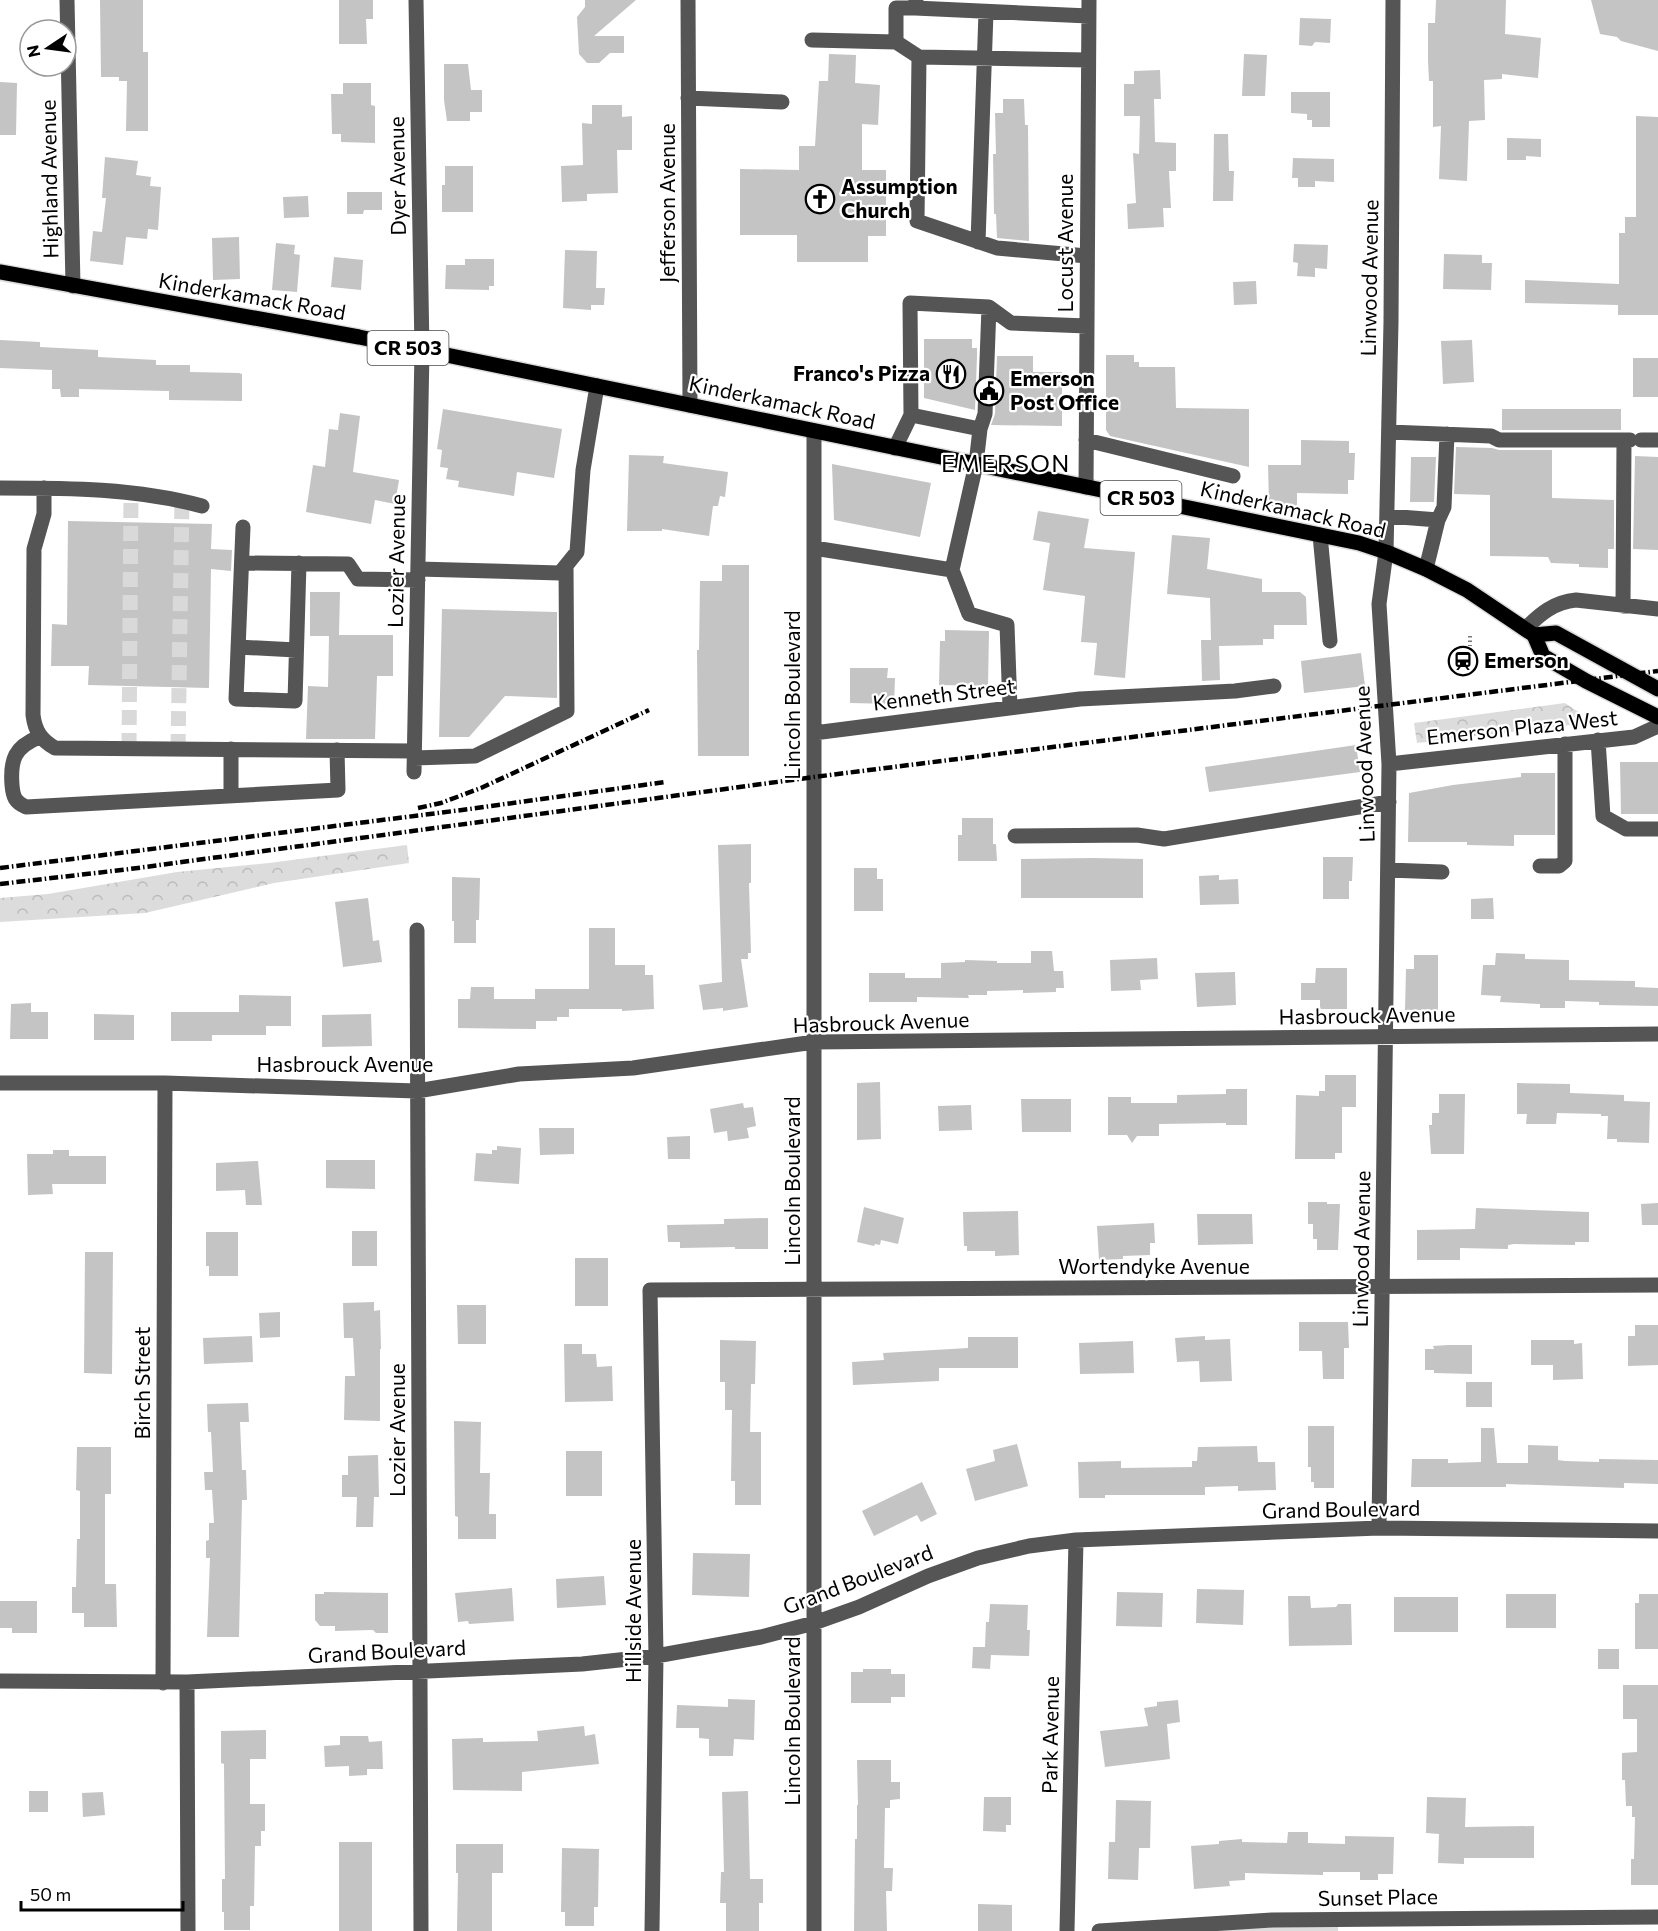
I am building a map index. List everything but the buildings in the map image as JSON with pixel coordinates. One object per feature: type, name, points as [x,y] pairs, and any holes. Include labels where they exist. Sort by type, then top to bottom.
[{"type":"main road","name":"Kinderkamack Road","points":[[0,272],[422,351],[1359,543],[1426,569],[1467,590],[1529,632],[1543,656],[1586,681],[1658,717]]},
{"type":"main road","points":[[1529,632],[1556,633],[1658,689]]},
{"type":"street","name":"Highland Avenue","points":[[67,0],[73,286]]},
{"type":"street","name":"Dyer Avenue","points":[[416,0],[422,351]]},
{"type":"street","name":"Jefferson Avenue","points":[[688,0],[690,405]]},
{"type":"street","name":"Locust Avenue","points":[[1086,487],[1089,0]]},
{"type":"street","name":"Linwood Avenue","points":[[1379,1528],[1389,764],[1379,604],[1386,552],[1389,432],[1393,0]]},
{"type":"street","points":[[896,42],[896,8],[915,4],[986,12],[1089,16]]},
{"type":"street","points":[[978,242],[986,12]]},
{"type":"street","points":[[812,40],[896,42],[919,57],[1088,60]]},
{"type":"street","points":[[919,57],[917,221],[997,248],[1087,256]]},
{"type":"street","points":[[688,98],[782,102]]},
{"type":"street","points":[[895,448],[911,415],[910,303],[989,307],[1011,323],[1087,326]]},
{"type":"street","points":[[989,307],[985,414],[952,570],[969,614],[1007,625],[1010,708]]},
{"type":"street","name":"Lozier Avenue","points":[[414,760],[422,351]]},
{"type":"street","points":[[242,563],[348,564],[358,579],[418,574],[560,573],[577,552],[583,470],[597,386]]},
{"type":"street","points":[[911,415],[980,429]]},
{"type":"street","name":"Lincoln Boulevard","points":[[814,431],[814,1931]]},
{"type":"street","points":[[1389,432],[1491,436],[1499,440],[1658,440]]},
{"type":"street","points":[[1426,569],[1438,520],[1444,507],[1447,434]]},
{"type":"street","points":[[1086,440],[1233,476]]},
{"type":"street","points":[[1623,606],[1631,440]]},
{"type":"street","points":[[0,488],[80,488],[172,497],[202,506]]},
{"type":"street","points":[[44,488],[44,514],[34,549],[33,715],[39,736],[55,748],[336,750],[414,760],[476,756],[567,711],[566,566]]},
{"type":"street","points":[[1387,516],[1438,520]]},
{"type":"street","points":[[243,528],[236,699],[295,701],[299,564]]},
{"type":"street","points":[[1320,535],[1330,641]]},
{"type":"street","points":[[814,548],[952,570]]},
{"type":"street","points":[[1529,632],[1540,613],[1566,601],[1576,600],[1658,609]]},
{"type":"street","points":[[238,647],[297,650]]},
{"type":"street","name":"Kenneth Street","points":[[814,733],[1080,699],[1235,691],[1274,686]]},
{"type":"street","name":"Emerson Plaza West","points":[[1389,764],[1634,737],[1658,726]]},
{"type":"street","points":[[39,736],[24,745],[12,763],[15,799],[26,807],[338,790],[336,750]]},
{"type":"street","points":[[1598,741],[1603,816],[1626,829],[1658,829]]},
{"type":"street","points":[[1540,866],[1559,866],[1565,861],[1565,744]]},
{"type":"street","points":[[231,749],[231,796]]},
{"type":"street","points":[[1016,836],[1137,835],[1164,839],[1389,802]]},
{"type":"street","points":[[1388,870],[1442,872]]},
{"type":"street","name":"Lozier Avenue","points":[[417,930],[422,1931]]},
{"type":"street","name":"Hasbrouck Avenue","points":[[0,1083],[165,1083],[417,1090],[519,1074],[633,1068],[814,1042],[1658,1034]]},
{"type":"street","name":"Birch Street","points":[[163,1683],[165,1083]]},
{"type":"street","name":"Wortendyke Avenue","points":[[650,1290],[1658,1285]]},
{"type":"street","name":"Hillside Avenue","points":[[650,1290],[656,1656],[652,1931]]},
{"type":"street","name":"Grand Boulevard","points":[[0,1681],[163,1683],[582,1664],[656,1656],[761,1637],[814,1623],[978,1558],[1029,1546],[1076,1540],[1379,1528],[1658,1531]]},
{"type":"street","name":"Park Avenue","points":[[1067,1931],[1076,1540]]},
{"type":"street","points":[[187,1682],[188,1931]]},
{"type":"street","name":"Sunset Place","points":[[1099,1931],[1272,1920],[1658,1917]]},
{"type":"path","points":[[1470,636],[1470,646]]},
{"type":"green space","points":[[1565,703],[1580,713],[1579,724],[1417,743],[1414,723]]},
{"type":"green space","points":[[407,845],[409,863],[274,883],[145,913],[0,922],[0,898],[48,894],[177,872]]},
{"type":"green space","points":[[1338,1919],[1338,1931],[1198,1931]]},
{"type":"tunnel","points":[[129,748],[131,493]]},
{"type":"tunnel","points":[[178,749],[182,500]]},
{"type":"railway","points":[[0,884],[130,869],[814,777],[1658,671]]},
{"type":"railway","points":[[418,808],[441,803],[481,788],[649,710]]},
{"type":"railway","points":[[0,868],[665,782]]},
{"type":"place","name":"Assumption Church","points":[[820,199]]},
{"type":"place","name":"Franco's Pizza","points":[[951,374]]},
{"type":"place","name":"Emerson Post Office","points":[[989,391]]},
{"type":"place","name":"Emerson","points":[[1463,661]]},
{"type":"district","name":"EMERSON","points":[[1006,464]]}]
